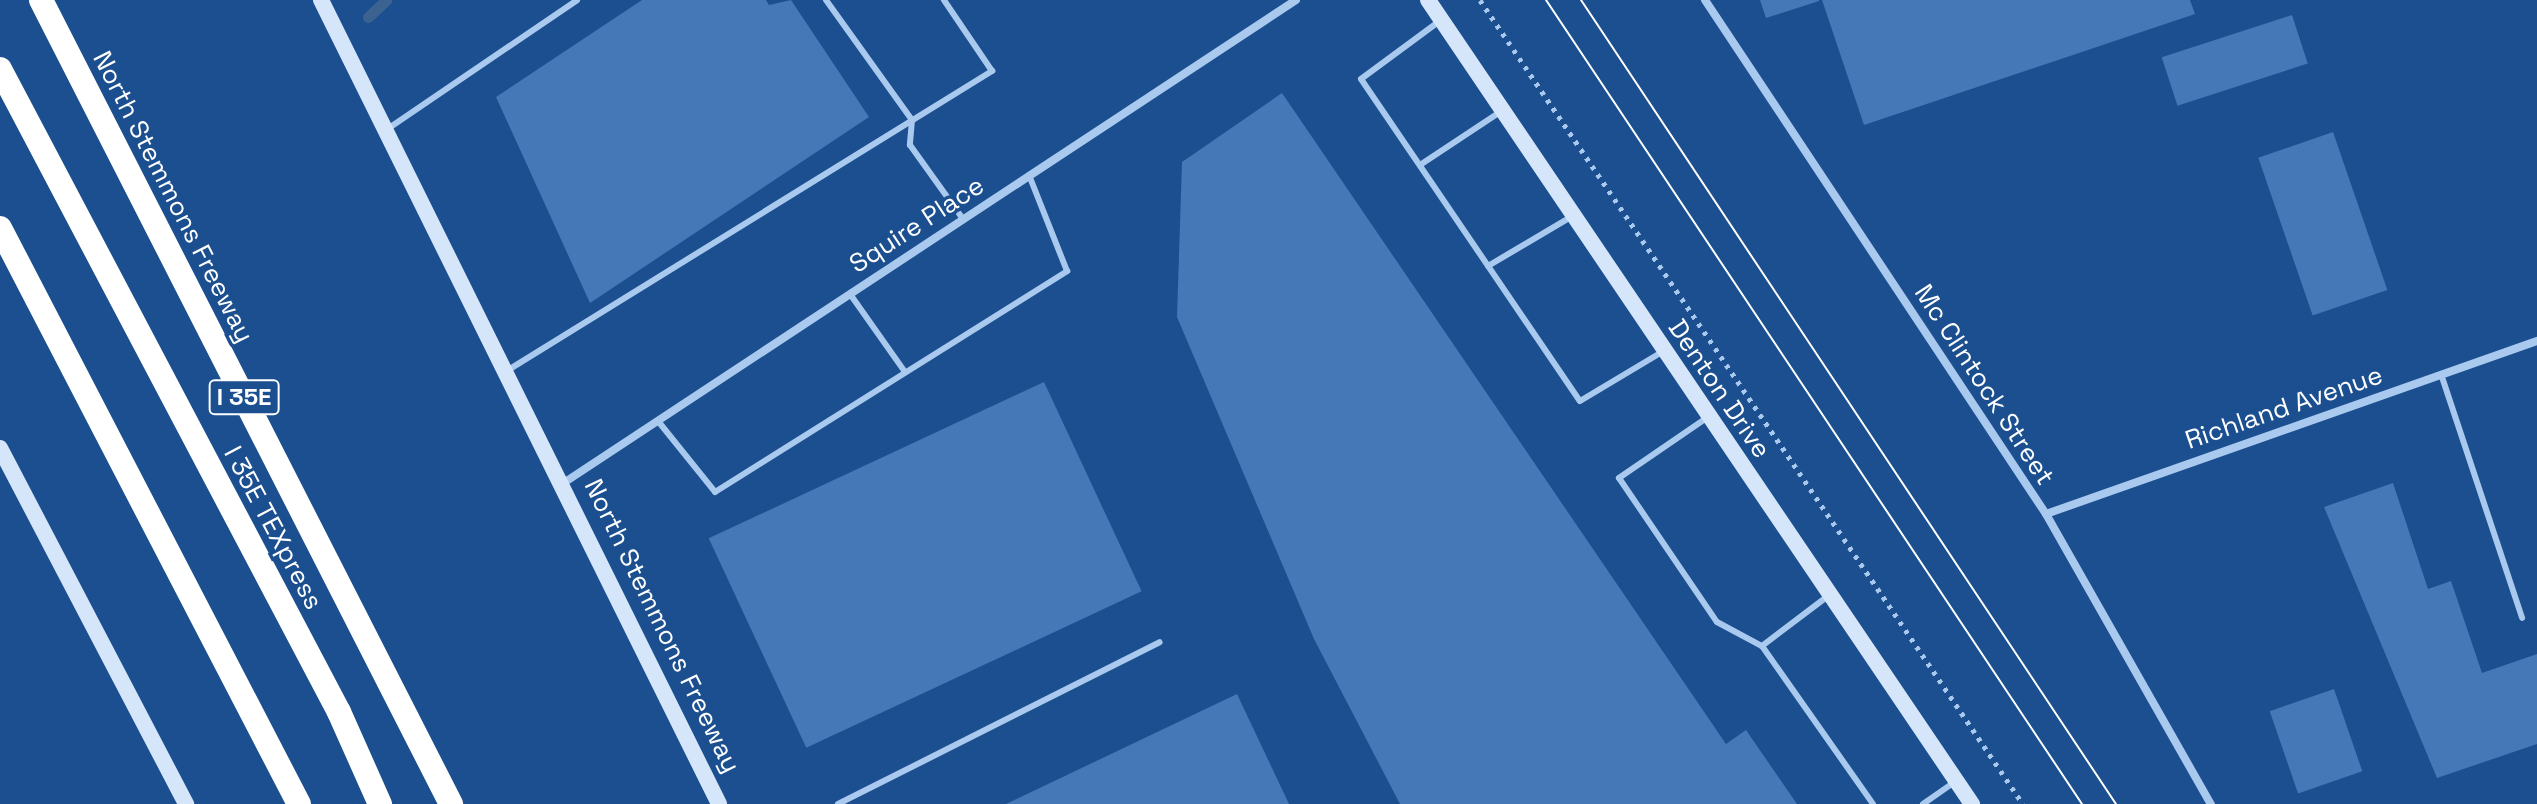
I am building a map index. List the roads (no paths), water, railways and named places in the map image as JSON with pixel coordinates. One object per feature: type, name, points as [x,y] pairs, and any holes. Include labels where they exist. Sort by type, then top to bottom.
[{"type":"highway","name":"North Stemmons Freeway","points":[[41,0],[451,804]]},
{"type":"highway","name":"I 35E TEXpress","points":[[0,69],[331,698],[380,804]]},
{"type":"highway","points":[[0,228],[299,804]]},
{"type":"main road","name":"North Stemmons Freeway","points":[[321,0],[719,804]]},
{"type":"main road","name":"Denton Drive","points":[[1428,0],[1972,804]]},
{"type":"main road","points":[[0,448],[186,804]]},
{"type":"street","name":"Squire Place","points":[[561,485],[1296,0]]},
{"type":"street","name":"Mc Clintock Street","points":[[1705,0],[2046,514],[2211,804]]},
{"type":"street","name":"Richland Avenue","points":[[2046,514],[2537,341]]},
{"type":"lane","points":[[386,130],[577,0]]},
{"type":"lane","points":[[826,0],[912,120],[910,145],[963,219]]},
{"type":"lane","points":[[505,372],[992,71],[944,0]]},
{"type":"lane","points":[[1441,20],[1361,79],[1580,401],[1665,350]]},
{"type":"lane","points":[[1420,165],[1503,111]]},
{"type":"lane","points":[[658,421],[715,492],[1067,271],[1029,175]]},
{"type":"lane","points":[[1488,266],[1574,216]]},
{"type":"lane","points":[[850,294],[905,372]]},
{"type":"lane","points":[[2441,374],[2522,618]]},
{"type":"lane","points":[[1709,416],[1619,478],[1717,622],[1762,646],[1873,804]]},
{"type":"lane","points":[[1762,646],[1830,595]]},
{"type":"lane","points":[[838,804],[1160,642]]},
{"type":"lane","points":[[1923,804],[1956,781]]},
{"type":"waterway","points":[[368,17],[386,0]]},
{"type":"tram line","points":[[1546,0],[2082,804]]},
{"type":"tram line","points":[[1581,0],[2116,804]]}]
